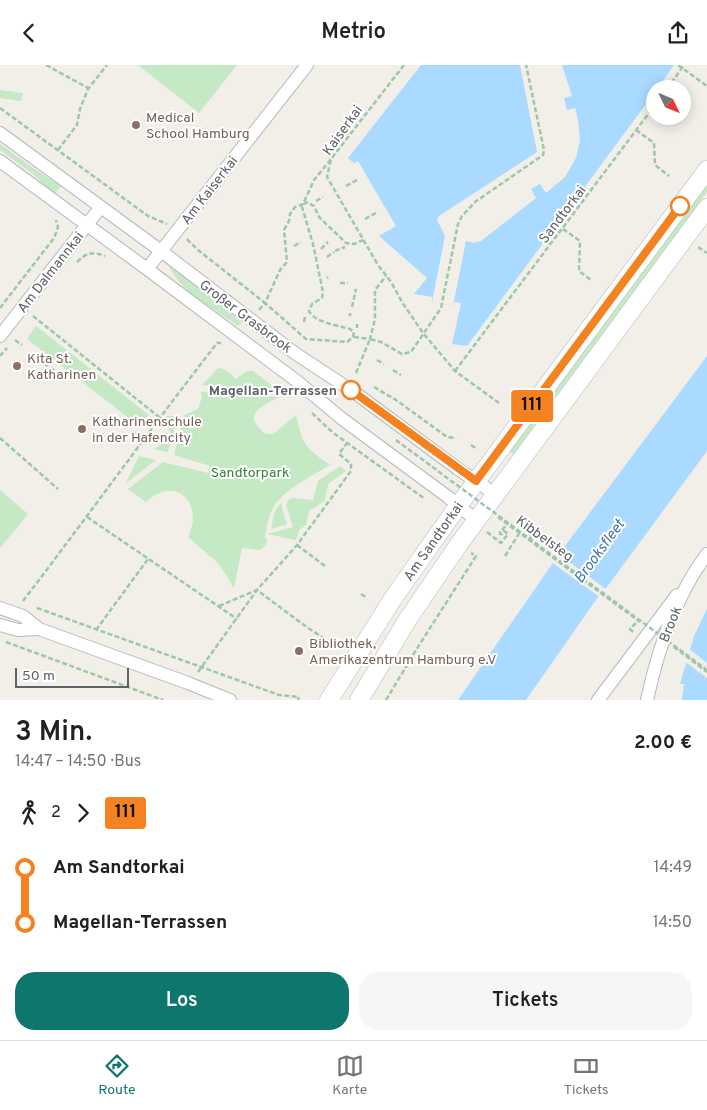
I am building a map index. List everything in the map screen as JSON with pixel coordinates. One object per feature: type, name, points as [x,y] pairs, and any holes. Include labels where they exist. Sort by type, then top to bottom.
[{"type":"main road","name":"Am Sandtorkai","points":[[329,700],[394,597],[458,506],[707,170]]},
{"type":"main road","name":"Am Sandtorkai","points":[[359,700],[414,610],[481,526],[495,494],[707,208]]},
{"type":"street","name":"Am Kaiserkai","points":[[148,269],[306,65]]},
{"type":"street","name":"Großer Grasbrook","points":[[0,133],[161,251],[296,354],[354,391],[495,494]]},
{"type":"street","name":"Großer Grasbrook","points":[[0,161],[238,337],[458,506],[481,526]]},
{"type":"street","name":"Am Dalmannkai","points":[[0,336],[27,311],[100,208]]},
{"type":"street","name":"Brook","points":[[647,700],[654,668],[687,581],[707,554]]},
{"type":"street","points":[[598,700],[687,581]]},
{"type":"street","points":[[0,608],[22,616],[39,629],[230,700]]},
{"type":"street","points":[[0,625],[18,630],[39,629]]},
{"type":"path","points":[[46,65],[88,89]]},
{"type":"path","points":[[58,150],[77,125],[80,109],[88,89],[107,65]]},
{"type":"path","name":"Kaiserkai","points":[[404,65],[331,159],[327,177],[363,240],[423,333],[456,371],[499,403]]},
{"type":"path","points":[[306,339],[347,342],[353,337],[370,339],[381,342],[402,354],[411,352],[441,308],[456,234],[462,216],[475,202],[544,153],[526,65]]},
{"type":"path","points":[[678,65],[683,66],[707,86]]},
{"type":"path","points":[[673,80],[683,66]]},
{"type":"path","points":[[0,108],[148,216],[167,223],[198,251],[265,303],[280,270],[287,262],[284,230],[295,207],[310,203],[323,221],[346,243],[354,244],[363,240]]},
{"type":"path","name":"Sandtorkai","points":[[456,371],[646,117]]},
{"type":"path","points":[[636,131],[654,143],[655,165],[669,176]]},
{"type":"path","points":[[331,159],[314,180],[302,210],[313,244],[323,292],[322,298],[312,304],[309,311],[312,316],[318,319],[350,329],[354,332],[353,337]]},
{"type":"path","points":[[346,186],[357,180]]},
{"type":"path","points":[[316,201],[323,197]]},
{"type":"path","points":[[365,219],[376,213]]},
{"type":"path","points":[[0,308],[57,233],[57,222],[52,215]]},
{"type":"path","points":[[563,229],[580,241],[579,271],[591,280]]},
{"type":"path","points":[[294,246],[301,242]]},
{"type":"path","points":[[321,249],[328,242]]},
{"type":"path","points":[[694,243],[707,253]]},
{"type":"path","points":[[327,257],[345,247]]},
{"type":"path","points":[[77,262],[88,253],[108,258]]},
{"type":"path","points":[[356,373],[370,339],[374,319],[375,290],[386,276]]},
{"type":"path","points":[[340,283],[348,283]]},
{"type":"path","points":[[352,307],[356,289]]},
{"type":"path","points":[[27,311],[28,321]]},
{"type":"path","points":[[27,311],[159,417]]},
{"type":"path","points":[[304,322],[305,317]]},
{"type":"path","points":[[357,328],[358,324]]},
{"type":"path","points":[[0,356],[18,333]]},
{"type":"path","points":[[27,605],[22,603],[159,417],[217,343],[236,340],[238,337]]},
{"type":"path","points":[[14,339],[22,345]]},
{"type":"path","points":[[377,360],[384,364]]},
{"type":"path","points":[[44,363],[66,379]]},
{"type":"path","points":[[393,370],[401,375]]},
{"type":"path","points":[[374,387],[396,400],[447,437],[456,438]]},
{"type":"path","points":[[135,432],[144,439]]},
{"type":"path","points":[[0,438],[58,489]]},
{"type":"path","name":"Kibbelsteg","points":[[396,440],[707,671]]},
{"type":"path","points":[[188,683],[201,668],[257,590],[297,545],[351,471],[351,464],[338,454],[348,443]]},
{"type":"path","points":[[471,445],[476,449]]},
{"type":"path","points":[[497,516],[645,625]]},
{"type":"path","points":[[87,517],[236,619]]},
{"type":"path","points":[[508,523],[500,531],[500,534],[504,531],[508,534]]},
{"type":"path","points":[[481,526],[501,543],[513,528]]},
{"type":"path","points":[[505,556],[524,529]]},
{"type":"path","points":[[530,539],[533,535]]},
{"type":"path","points":[[297,545],[325,566]]},
{"type":"path","points":[[386,700],[416,649],[476,556],[471,553]]},
{"type":"path","points":[[96,630],[148,559]]},
{"type":"path","points":[[218,607],[257,590]]},
{"type":"path","points":[[257,590],[334,645]]},
{"type":"path","points":[[361,594],[367,598]]},
{"type":"path","points":[[33,607],[279,695],[299,699]]},
{"type":"path","points":[[633,627],[639,620]]},
{"type":"path","points":[[0,640],[163,700]]},
{"type":"path","points":[[671,645],[707,671]]},
{"type":"green space","points":[[138,65],[237,65],[199,113]]},
{"type":"green space","points":[[0,90],[23,93],[21,101],[0,98]]},
{"type":"green space","points":[[0,144],[61,186],[54,194],[33,174],[0,150]]},
{"type":"green space","points":[[707,183],[707,192],[513,454],[509,451]]},
{"type":"green space","points":[[169,266],[242,323],[238,326],[190,293]]},
{"type":"green space","points":[[36,326],[149,415],[139,426],[27,339]]},
{"type":"green space","points":[[221,368],[236,379],[247,371],[253,371],[279,391],[202,385],[217,369]]},
{"type":"green space","name":"Sandtorpark","points":[[201,392],[279,397],[256,412],[254,416],[258,427],[266,434],[273,434],[296,415],[306,445],[330,465],[290,490],[276,503],[269,520],[265,537],[267,539],[266,545],[260,550],[242,548],[234,588],[219,564],[188,537],[193,513],[190,504],[184,496],[177,492],[167,491],[157,494],[146,502],[128,489],[163,462],[208,473],[210,466],[174,455],[184,415],[198,409],[202,397]]},
{"type":"green space","points":[[166,416],[178,416],[168,452],[154,449],[171,438]]},
{"type":"green space","points":[[139,456],[156,460],[125,484]]},
{"type":"green space","points":[[340,466],[346,471],[328,484],[325,501],[309,511],[306,525],[299,530],[296,540],[267,534],[293,527],[286,505],[288,500],[293,498],[313,500],[318,481]]},
{"type":"green space","points":[[0,490],[28,514],[1,547],[0,546]]},
{"type":"green space","points":[[282,502],[287,524],[271,529],[275,511]]},
{"type":"water","points":[[421,65],[674,65],[663,80],[646,80],[646,104],[467,346],[452,344],[461,303],[454,302],[453,306],[432,302],[432,297],[414,294],[427,278],[379,236],[396,226],[358,161],[354,163],[348,158]]},
{"type":"water","name":"Brooksfleet","points":[[707,356],[707,451],[598,597],[526,700],[458,700],[559,554]]},
{"type":"water","points":[[707,609],[707,700],[682,700],[684,684],[680,684],[694,636]]},
{"type":"pier","points":[[520,65],[562,65],[572,96],[564,98],[567,110],[575,108],[578,120],[580,140],[576,158],[565,177],[546,193],[540,184],[531,189],[536,198],[481,241],[474,243],[466,241],[453,306],[432,302],[445,236],[437,220],[439,216],[537,152]]},
{"type":"pier","points":[[557,553],[607,590],[601,598],[551,562]]},
{"type":"pier","points":[[688,648],[707,663],[707,678],[684,661]]},
{"type":"bus line","name":"111","points":[[351,390],[476,481],[680,206]]},
{"type":"place","name":"Medical School Hamburg","points":[[136,125]]},
{"type":"place","name":"Kita St. Katharinen","points":[[17,366]]},
{"type":"place","name":"Magellan-Terrassen","points":[[351,390]]},
{"type":"place","name":"Katharinenschule in der Hafencity","points":[[82,429]]},
{"type":"place","name":"Bibliothek, Amerikazentrum Hamburg e.V","points":[[299,651]]}]
